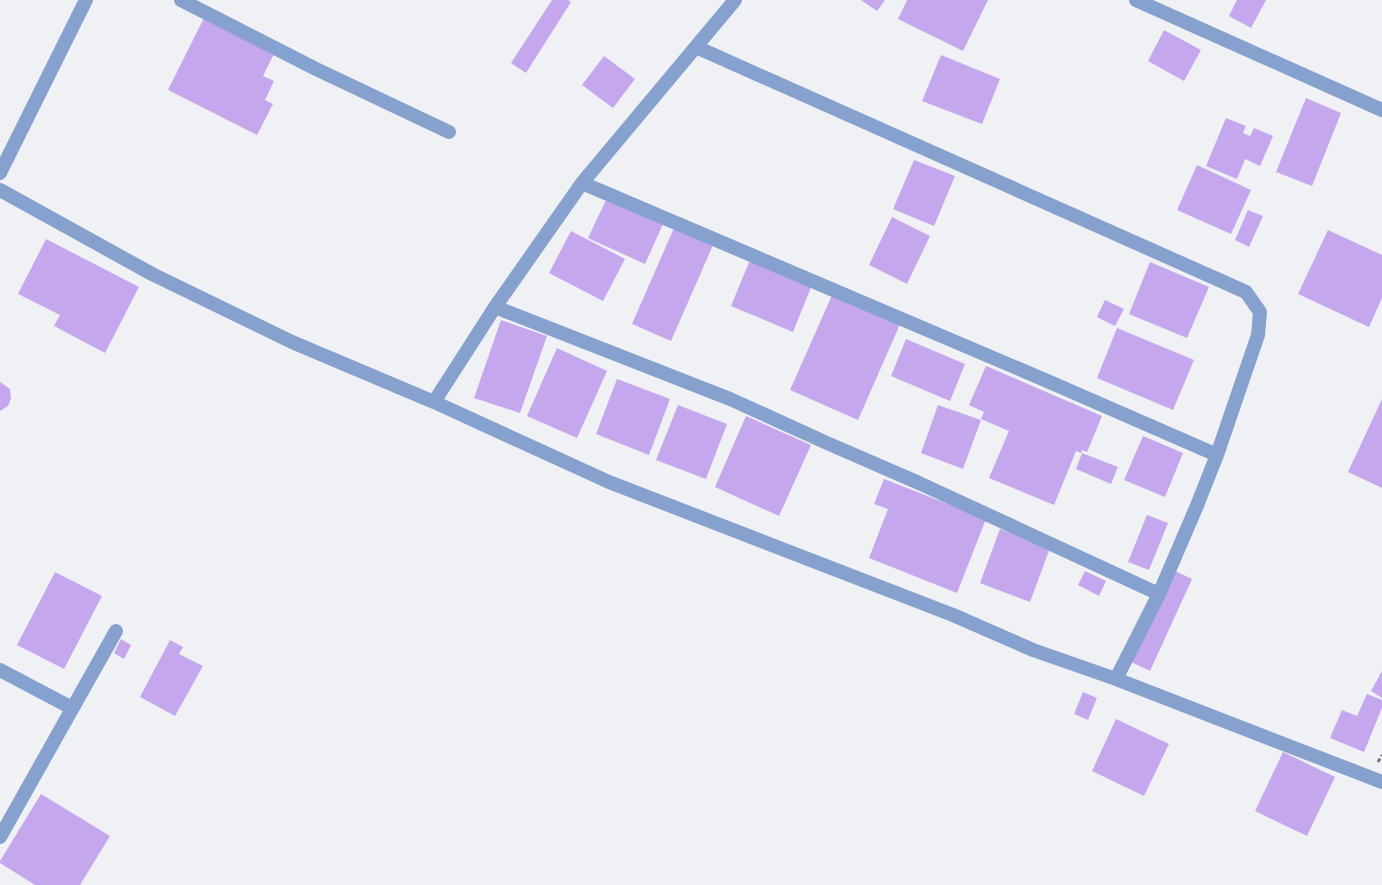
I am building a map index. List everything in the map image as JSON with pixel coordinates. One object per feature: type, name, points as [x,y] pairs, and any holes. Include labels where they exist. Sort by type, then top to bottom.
[{"type":"street","points":[[0,173],[86,0]]},
{"type":"street","points":[[181,0],[316,69],[449,132]]},
{"type":"street","points":[[434,402],[495,307],[582,183],[735,0]]},
{"type":"street","points":[[1136,0],[1382,110]]},
{"type":"street","points":[[696,48],[1246,292],[1260,312],[1258,335],[1217,455],[1159,594],[1116,679]]},
{"type":"street","points":[[582,183],[1217,455]]},
{"type":"street","points":[[0,190],[152,274],[292,342],[434,402],[609,482],[953,615],[1033,650],[1116,679],[1382,782]]},
{"type":"street","points":[[495,307],[730,398],[1159,594]]},
{"type":"street","points":[[0,838],[116,631]]},
{"type":"street","points":[[0,670],[72,708]]},
{"type":"building","points":[[552,0],[568,0],[571,2],[526,73],[511,63]]},
{"type":"building","points":[[861,0],[885,0],[877,11]]},
{"type":"building","points":[[907,0],[988,0],[963,51],[898,19]]},
{"type":"building","points":[[1237,0],[1266,0],[1251,28],[1229,16]]},
{"type":"building","points":[[204,18],[274,54],[263,76],[274,81],[265,100],[273,104],[257,135],[168,90]]},
{"type":"building","points":[[1164,30],[1201,50],[1184,81],[1148,61]]},
{"type":"building","points":[[941,55],[1000,79],[982,124],[922,101]]},
{"type":"building","points":[[604,56],[635,79],[613,108],[582,85]]},
{"type":"building","points":[[1306,98],[1341,113],[1312,186],[1276,172]]},
{"type":"building","points":[[1226,118],[1246,126],[1243,133],[1250,136],[1254,128],[1273,136],[1260,166],[1245,159],[1237,179],[1206,166]]},
{"type":"building","points":[[914,160],[955,176],[934,226],[893,209]]},
{"type":"building","points":[[1197,165],[1251,190],[1231,234],[1177,210]]},
{"type":"building","points":[[607,198],[663,224],[645,264],[588,238]]},
{"type":"building","points":[[1248,210],[1263,216],[1249,247],[1235,240]]},
{"type":"building","points":[[892,217],[930,236],[907,284],[869,265]]},
{"type":"building","points":[[674,228],[713,245],[671,341],[632,324]]},
{"type":"building","points":[[1328,230],[1382,255],[1382,298],[1369,327],[1298,294]]},
{"type":"building","points":[[571,231],[625,259],[603,301],[549,273]]},
{"type":"building","points":[[46,239],[139,287],[105,353],[54,326],[60,315],[18,294]]},
{"type":"building","points":[[750,260],[812,285],[793,332],[731,306]]},
{"type":"building","points":[[1150,262],[1209,287],[1187,338],[1129,314]]},
{"type":"building","points":[[833,293],[901,322],[858,420],[790,390]]},
{"type":"building","points":[[1105,300],[1124,309],[1115,326],[1097,317]]},
{"type":"building","points":[[501,320],[547,336],[520,413],[474,398]]},
{"type":"building","points":[[1117,328],[1194,360],[1173,410],[1097,378]]},
{"type":"building","points":[[906,339],[965,364],[950,401],[891,376]]},
{"type":"building","points":[[557,348],[607,371],[577,438],[527,416]]},
{"type":"building","points":[[986,366],[1102,416],[1087,452],[1082,450],[1081,453],[1076,451],[1054,505],[989,478],[1009,431],[981,419],[984,412],[969,405]]},
{"type":"building","points":[[617,379],[670,399],[649,455],[596,434]]},
{"type":"building","points":[[0,382],[10,389],[11,399],[8,406],[0,411]]},
{"type":"building","points":[[1382,399],[1382,488],[1348,472]]},
{"type":"building","points":[[678,405],[727,424],[706,479],[656,460]]},
{"type":"building","points":[[938,405],[981,420],[963,469],[921,453]]},
{"type":"building","points":[[746,416],[811,445],[779,516],[715,487]]},
{"type":"building","points":[[1143,436],[1183,453],[1165,497],[1124,480]]},
{"type":"building","points":[[1082,453],[1118,467],[1111,484],[1076,469]]},
{"type":"building","points":[[884,479],[986,519],[957,593],[869,558],[888,509],[874,504]]},
{"type":"building","points":[[1147,515],[1168,523],[1149,570],[1128,562]]},
{"type":"building","points":[[1000,529],[1050,548],[1030,602],[980,583]]},
{"type":"building","points":[[1171,569],[1192,579],[1150,671],[1129,661]]},
{"type":"building","points":[[1085,571],[1106,581],[1099,596],[1078,585]]},
{"type":"building","points":[[55,572],[102,596],[64,669],[17,645]]},
{"type":"building","points":[[121,639],[131,645],[124,659],[114,653]]},
{"type":"building","points":[[170,640],[183,647],[179,654],[203,666],[175,716],[140,697]]},
{"type":"building","points":[[1382,671],[1382,698],[1371,691]]},
{"type":"building","points":[[1083,692],[1097,698],[1088,720],[1074,714]]},
{"type":"building","points":[[1367,694],[1382,700],[1382,708],[1364,752],[1330,738],[1342,710],[1357,716]]},
{"type":"building","points":[[1116,719],[1169,744],[1144,796],[1092,771]]},
{"type":"building","points":[[1283,752],[1335,777],[1307,836],[1255,811]]},
{"type":"building","points":[[41,794],[110,836],[80,885],[35,885],[0,863]]}]
